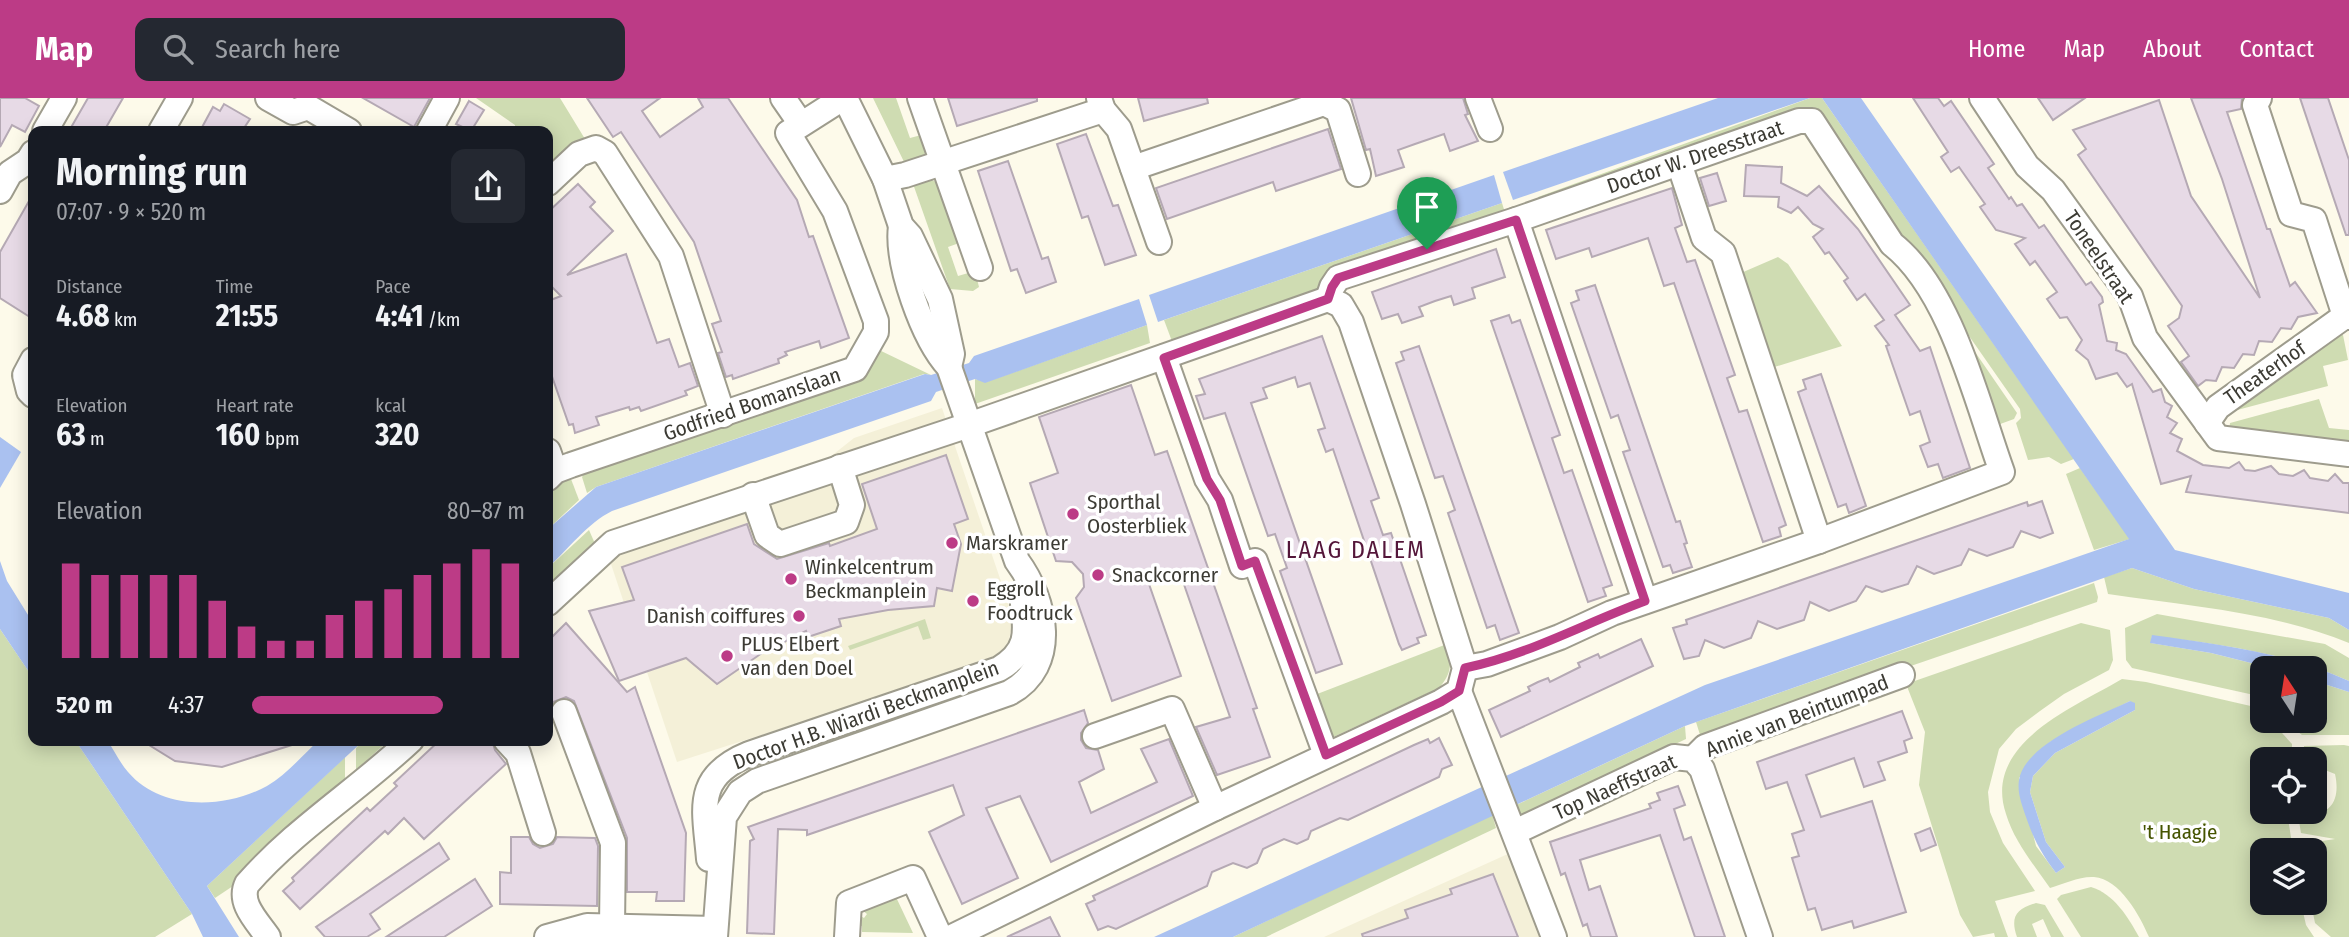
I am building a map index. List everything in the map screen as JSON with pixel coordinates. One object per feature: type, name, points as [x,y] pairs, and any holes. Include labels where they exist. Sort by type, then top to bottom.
[{"type":"street","points":[[49,126],[64,98]]},
{"type":"street","points":[[165,126],[180,98]]},
{"type":"street","points":[[268,98],[293,112],[308,107],[340,126]]},
{"type":"street","points":[[432,126],[447,98]]},
{"type":"street","points":[[783,98],[801,124],[844,98]]},
{"type":"street","name":"Doctor H.B. Wiardi Beckmanplein","points":[[715,926],[720,893],[724,817],[734,799],[747,786],[1009,693],[1033,674],[1042,655],[1044,642],[1040,608],[1026,573],[1017,561],[949,367],[939,357],[915,307],[899,239],[901,226],[885,178],[844,98]]},
{"type":"street","points":[[920,98],[980,268]]},
{"type":"street","points":[[1478,98],[1490,129]]},
{"type":"street","name":"Toneelstraat","points":[[1982,98],[2027,166],[2053,190],[2130,296],[2145,338],[2207,423]]},
{"type":"street","points":[[2259,98],[2255,105],[2291,214],[2314,220],[2347,316]]},
{"type":"street","points":[[1133,167],[1296,104],[1324,103],[1338,110],[1358,174]]},
{"type":"street","points":[[885,178],[943,162],[1101,104],[1119,129],[1159,242]]},
{"type":"street","name":"Doctor W. Dreesstraat","points":[[1328,299],[1338,278],[1516,220],[1799,121],[1812,121],[1892,244],[1904,253],[1949,320],[2002,472],[1819,541]]},
{"type":"street","name":"Godfried Bomanslaan","points":[[553,466],[723,415],[855,369],[876,332],[876,321],[835,211],[788,133],[801,124]]},
{"type":"street","points":[[553,179],[583,152],[596,148],[606,153],[671,256],[723,415]]},
{"type":"street","points":[[3,177],[28,162]]},
{"type":"street","points":[[952,937],[1215,808],[1441,702],[1462,680],[1487,664],[1645,601],[1819,541],[1723,253],[1704,238],[1679,163]]},
{"type":"street","points":[[1516,220],[1645,601]]},
{"type":"street","points":[[553,598],[613,542],[969,425],[1328,299],[1341,305],[1351,322],[1413,504],[1490,770],[1554,937]]},
{"type":"street","name":"Theaterhof","points":[[2347,316],[2218,407],[2207,423],[2218,438],[2349,454]]},
{"type":"street","points":[[1164,358],[1207,479],[1220,500],[1242,566],[1255,561],[1326,755]]},
{"type":"street","points":[[28,369],[25,375],[28,387]]},
{"type":"street","points":[[753,495],[767,536],[780,544],[846,522],[852,505],[840,467]]},
{"type":"street","name":"Annie van Beintumpad","points":[[1693,758],[1705,747],[1902,675]]},
{"type":"street","points":[[1095,736],[1172,709],[1215,808]]},
{"type":"street","points":[[564,712],[613,843],[612,927]]},
{"type":"street","points":[[268,937],[245,902],[244,891],[247,884],[350,789],[374,775],[405,746]]},
{"type":"street","points":[[512,746],[518,753],[543,833]]},
{"type":"street","name":"Top Naeffstraat","points":[[1511,821],[1674,757],[1693,758],[1702,769],[1760,937]]},
{"type":"street","points":[[848,937],[849,903],[913,878],[940,937]]},
{"type":"street","points":[[547,937],[587,926],[715,926]]},
{"type":"shaded area","points":[[942,408],[1008,602],[1012,627],[1007,647],[991,660],[969,668],[677,762],[602,537],[608,532],[830,457],[854,438]]},
{"type":"shaded area","points":[[1510,853],[1541,937],[1324,937]]},
{"type":"green space","points":[[476,98],[560,98],[585,139],[553,168],[553,126],[515,125]]},
{"type":"green space","points":[[873,98],[896,98],[910,138],[925,134],[929,147],[919,163],[907,168]]},
{"type":"green space","points":[[1810,98],[1822,98],[2074,459],[2061,464],[2049,457],[2028,460],[2016,423],[2021,418],[2020,409],[1960,323],[1956,310],[1950,308],[1813,109],[1800,109],[1540,202],[1538,197]]},
{"type":"green space","points":[[925,177],[943,185],[962,242],[948,247],[958,276],[975,271],[979,287],[973,291],[950,289],[912,181]]},
{"type":"green space","points":[[1502,203],[1506,216],[1318,291],[1173,344],[1164,320]]},
{"type":"green space","points":[[1778,257],[1788,264],[1842,346],[1768,369],[1741,273]]},
{"type":"green space","points":[[1147,325],[1150,343],[975,404],[975,379],[986,382]]},
{"type":"green space","points":[[1962,333],[2017,413],[2014,419],[1992,427]]},
{"type":"green space","points":[[2337,333],[2343,335],[2348,360],[2323,366],[2328,386],[2226,413]]},
{"type":"green space","points":[[877,349],[931,375],[924,374],[596,487],[587,493],[582,477],[585,472]]},
{"type":"green space","points":[[2319,399],[2329,428],[2349,430],[2349,446],[2229,432],[2230,423]]},
{"type":"green space","points":[[2080,468],[2130,539],[2094,550],[2066,474]]},
{"type":"green space","points":[[565,479],[571,479],[579,500],[553,524],[553,486]]},
{"type":"green space","points":[[589,530],[596,546],[553,589],[553,563]]},
{"type":"green space","points":[[2132,568],[2194,589],[2329,618],[2349,630],[2349,643],[2320,632],[2261,617],[2108,594],[2104,577]]},
{"type":"green space","points":[[2094,583],[2097,602],[1701,738],[1696,722]]},
{"type":"green space","points":[[2157,614],[2325,644],[2349,658],[2349,681],[2328,672],[2328,656],[2272,656],[2227,646],[2152,636],[2151,643],[2250,663],[2250,694],[2132,668],[2126,660],[2125,628]]},
{"type":"green space","points":[[925,619],[931,638],[923,640],[918,626],[850,650],[848,646]]},
{"type":"green space","points":[[2081,623],[2110,630],[2113,660],[2109,670],[2064,694],[2016,729],[1999,749],[1988,792],[1990,812],[2003,843],[2035,891],[1995,901],[2008,937],[1995,937],[1994,933],[1973,937],[1960,915],[1919,785],[1925,732],[1906,684]]},
{"type":"green space","points":[[0,629],[28,671],[28,746],[79,746],[192,914],[155,937],[0,937]]},
{"type":"green space","points":[[1447,644],[1450,668],[1439,688],[1329,739],[1312,696]]},
{"type":"green space","name":"'t Haagje","points":[[2122,679],[2250,706],[2250,733],[2282,733],[2292,747],[2250,747],[2250,824],[2289,824],[2291,838],[2250,838],[2250,915],[2304,915],[2306,925],[2314,937],[2149,937],[2128,900],[2103,879],[2083,878],[2050,888],[2019,843],[2006,814],[2002,789],[2007,767],[2020,747],[2058,715]],"holes":[[[2130,701],[2135,710],[2055,753],[2033,776],[2030,792],[2046,842],[2065,867],[2056,873],[2036,846],[2019,778],[2050,742]]]},
{"type":"green space","points":[[2328,685],[2349,692],[2349,735],[2299,733],[2328,733]]},
{"type":"green space","points":[[1685,726],[1686,739],[1520,818],[1514,806]]},
{"type":"green space","points":[[358,746],[382,746],[356,770]]},
{"type":"green space","points":[[2304,746],[2349,746],[2349,937],[2331,937],[2315,923],[2313,915],[2327,915],[2327,840],[2335,839],[2301,833],[2300,824],[2327,824],[2327,809],[2334,800],[2336,784],[2335,774],[2327,771],[2327,747]]},
{"type":"green space","points":[[345,757],[345,779],[342,784],[233,886],[215,898],[207,886]]},
{"type":"green space","points":[[1492,814],[1496,828],[1266,937],[1233,937]]},
{"type":"green space","points":[[2091,887],[2113,901],[2125,914],[2139,937],[2081,937],[2057,899],[2061,895]]},
{"type":"green space","points":[[895,895],[913,933],[862,932],[862,926],[855,926],[859,915],[864,918],[867,914],[862,910]]},
{"type":"green space","points":[[2036,903],[2045,905],[2064,937],[2051,937],[2043,919],[2032,924],[2037,937],[2017,937],[2014,924],[2016,915]]},
{"type":"water","points":[[1718,98],[1810,98],[1513,200],[1503,172]]},
{"type":"water","points":[[1822,98],[1861,98],[2175,550],[2349,593],[2349,630],[2329,618],[2194,589],[2132,568],[1685,726],[1233,937],[1154,937],[1705,685],[2129,539]]},
{"type":"water","points":[[1494,175],[1502,203],[1158,322],[1149,295]]},
{"type":"water","points":[[1139,299],[1147,325],[985,383],[975,379],[936,392],[931,401],[612,511],[586,529],[553,563],[553,525],[596,487],[925,374],[931,375],[969,363],[974,356]]},
{"type":"water","points":[[0,437],[21,452],[0,488]]},
{"type":"water","points":[[0,561],[7,581],[28,615],[28,671],[0,629]]},
{"type":"water","points":[[2152,635],[2272,656],[2250,656],[2250,663],[2150,643]]},
{"type":"water","points":[[2328,672],[2349,681],[2349,692],[2328,685]]},
{"type":"water","points":[[2130,701],[2135,703],[2135,710],[2055,753],[2033,776],[2030,792],[2046,842],[2065,867],[2056,873],[2035,840],[2019,794],[2019,780],[2024,767],[2035,754],[2065,732]]},
{"type":"water","points":[[79,746],[111,746],[125,768],[142,785],[158,794],[175,800],[213,802],[250,794],[267,786],[288,771],[313,746],[358,746],[207,886],[239,937],[203,937],[192,914]]},
{"type":"building","points":[[0,98],[25,98],[39,106],[25,132],[12,125],[0,147]]},
{"type":"building","points":[[88,98],[123,98],[107,126],[72,126]]},
{"type":"building","points":[[363,98],[430,98],[412,126]]},
{"type":"building","points":[[587,98],[660,98],[642,111],[660,137],[703,107],[698,98],[728,98],[797,200],[809,237],[813,236],[849,338],[821,348],[819,341],[785,352],[787,355],[778,359],[779,363],[733,379],[732,375],[726,377],[718,353],[722,352],[712,324],[721,321],[694,242],[621,132],[613,137]]},
{"type":"building","points":[[948,98],[1037,98],[1037,101],[957,126]]},
{"type":"building","points":[[1138,98],[1207,98],[1208,103],[1144,121]]},
{"type":"building","points":[[1351,98],[1463,98],[1468,114],[1465,115],[1478,141],[1450,151],[1444,134],[1398,150],[1404,167],[1376,176],[1370,149],[1366,150]]},
{"type":"building","points":[[1913,98],[1938,98],[1944,106],[1951,101],[1994,164],[1988,168],[2009,199],[2011,197],[2017,206],[2022,204],[2039,228],[2044,225],[2086,285],[2091,282],[2102,297],[2103,302],[2099,305],[2107,341],[2117,343],[2116,350],[2126,354],[2153,392],[2161,389],[2165,402],[2172,406],[2167,417],[2177,423],[2170,433],[2182,439],[2177,451],[2203,465],[2229,468],[2239,462],[2245,470],[2255,471],[2271,466],[2279,474],[2293,476],[2304,470],[2310,478],[2328,481],[2335,474],[2343,483],[2349,483],[2349,513],[2186,492],[2191,476],[2161,484],[2132,384],[2127,387],[2117,373],[2096,379],[2088,360],[2076,350],[2082,340],[2067,317],[2060,318],[2047,299],[2057,292],[2035,261],[2030,265],[2015,244],[2025,238],[1996,230],[1980,207],[1985,204],[1959,167],[1951,172],[1941,157],[1948,152]]},
{"type":"building","points":[[2038,98],[2085,98],[2053,120]]},
{"type":"building","points":[[2191,98],[2242,98],[2241,109],[2227,112],[2267,229],[2270,229],[2290,286],[2295,282],[2317,313],[2298,317],[2291,329],[2281,328],[2272,342],[2259,341],[2254,355],[2243,354],[2234,368],[2222,367],[2216,381],[2206,380],[2198,386],[2181,362],[2189,356],[2168,326],[2179,318],[2182,306],[2078,155],[2086,149],[2073,130],[2159,100],[2191,196],[2260,298],[2222,179]]},
{"type":"building","points":[[2300,98],[2328,98],[2349,160],[2349,235],[2346,235]]},
{"type":"building","points":[[469,101],[484,110],[474,126],[456,124]]},
{"type":"building","points":[[224,104],[250,119],[245,126],[203,126],[213,107],[220,111]]},
{"type":"building","points":[[1328,129],[1341,169],[1276,191],[1273,182],[1167,219],[1156,188]]},
{"type":"building","points":[[1086,134],[1113,206],[1118,205],[1136,255],[1105,265],[1088,216],[1082,218],[1057,144]]},
{"type":"building","points":[[1008,161],[1042,259],[1048,257],[1056,282],[1026,293],[1017,269],[1011,271],[978,171]]},
{"type":"building","points":[[1746,165],[1782,167],[1781,183],[1807,196],[1819,186],[1858,229],[1910,305],[1895,315],[1920,351],[1930,347],[1970,468],[1943,478],[1938,464],[1928,467],[1920,446],[1930,442],[1920,411],[1910,415],[1886,346],[1889,345],[1875,326],[1884,320],[1865,294],[1857,300],[1844,281],[1848,278],[1829,252],[1825,254],[1813,237],[1823,229],[1813,224],[1798,207],[1791,213],[1778,207],[1779,197],[1744,196]]},
{"type":"building","points":[[1717,173],[1726,201],[1709,206],[1700,178]]},
{"type":"building","points":[[578,184],[595,202],[590,207],[613,231],[567,275],[626,254],[657,343],[669,339],[679,367],[690,363],[698,386],[685,391],[687,395],[641,411],[639,407],[630,410],[629,407],[596,417],[599,425],[575,433],[573,424],[569,425],[553,379],[553,299],[561,296],[553,288],[553,207]]},
{"type":"building","points":[[1672,188],[1682,225],[1675,228],[1687,262],[1695,260],[1735,375],[1727,378],[1739,412],[1747,410],[1786,525],[1779,528],[1781,536],[1763,542],[1674,283],[1664,286],[1648,238],[1592,257],[1589,248],[1556,259],[1546,230]]},
{"type":"building","points":[[28,203],[28,316],[0,298],[0,252]]},
{"type":"building","points":[[1496,249],[1505,277],[1472,288],[1475,298],[1454,305],[1451,296],[1435,301],[1419,307],[1423,316],[1402,323],[1398,314],[1382,319],[1372,292]]},
{"type":"building","points":[[1595,285],[1676,522],[1680,521],[1687,543],[1684,544],[1692,567],[1673,573],[1670,565],[1663,567],[1623,452],[1630,450],[1618,415],[1611,418],[1571,303],[1579,300],[1576,291]]},
{"type":"building","points":[[1509,315],[1512,323],[1520,320],[1560,435],[1552,438],[1564,473],[1572,470],[1612,585],[1603,588],[1606,596],[1588,602],[1491,321]]},
{"type":"building","points":[[1322,336],[1379,498],[1371,501],[1383,535],[1391,533],[1426,635],[1417,638],[1419,643],[1402,650],[1333,449],[1326,452],[1318,430],[1325,428],[1310,383],[1298,387],[1295,377],[1263,388],[1267,398],[1251,403],[1342,664],[1316,673],[1280,571],[1287,568],[1275,534],[1268,536],[1225,413],[1204,419],[1196,396],[1205,394],[1199,379]]},
{"type":"building","points":[[1419,346],[1519,633],[1500,640],[1495,625],[1487,628],[1448,513],[1455,510],[1443,476],[1435,478],[1396,363],[1404,360],[1401,352]]},
{"type":"building","points":[[1821,374],[1866,506],[1849,513],[1846,504],[1838,507],[1798,392],[1806,389],[1803,380]]},
{"type":"building","points":[[1131,385],[1155,455],[1167,451],[1257,708],[1253,709],[1270,757],[1217,775],[1196,727],[1230,717],[1180,573],[1149,584],[1181,676],[1112,701],[1076,598],[1084,587],[1083,574],[1072,562],[1056,561],[1030,483],[1058,473],[1039,417]]},
{"type":"building","name":"Winkelcentrum Beckmanplein","points":[[946,455],[968,519],[954,524],[961,544],[952,591],[937,588],[934,606],[888,610],[839,619],[841,626],[808,637],[806,631],[762,653],[717,684],[686,658],[619,681],[589,611],[634,600],[622,567],[747,524],[754,544],[777,559],[829,543],[830,546],[877,529],[862,484]]},
{"type":"building","points":[[2042,501],[2053,533],[2040,538],[2021,531],[2013,547],[1987,556],[1969,549],[1961,565],[1934,574],[1917,566],[1908,584],[1882,592],[1866,586],[1856,601],[1829,611],[1810,602],[1804,620],[1777,629],[1758,621],[1751,638],[1724,648],[1705,640],[1699,656],[1684,659],[1673,628],[1687,624],[1686,620],[2027,502],[2028,506]]},
{"type":"building","points":[[566,623],[627,692],[635,687],[686,833],[684,901],[656,901],[657,892],[627,892],[627,838],[574,701],[566,697],[553,702],[553,636]]},
{"type":"building","points":[[1641,639],[1653,666],[1501,737],[1489,710],[1530,691],[1528,687],[1538,682],[1548,678],[1550,682],[1580,667],[1578,663],[1598,654],[1600,658]]},
{"type":"building","points":[[1084,710],[1088,723],[1081,733],[1081,740],[1086,748],[1098,750],[1104,769],[1079,782],[1091,813],[1157,782],[1141,749],[1169,739],[1193,796],[1051,862],[1020,796],[986,808],[1018,878],[962,904],[929,832],[964,815],[953,785],[807,835],[807,830],[778,829],[774,934],[747,933],[750,841],[754,839],[748,827]]},
{"type":"building","points":[[1902,711],[1912,738],[1904,741],[1907,752],[1878,762],[1885,780],[1864,787],[1854,758],[1806,775],[1821,817],[1872,801],[1906,912],[1854,928],[1852,921],[1822,930],[1815,908],[1808,910],[1792,858],[1799,856],[1792,834],[1804,830],[1787,782],[1766,789],[1757,762]]},
{"type":"building","points":[[1439,738],[1452,765],[1442,769],[1439,777],[1348,820],[1340,818],[1311,831],[1308,839],[1297,844],[1284,839],[1263,849],[1257,863],[1247,868],[1233,863],[1212,872],[1207,886],[1116,929],[1108,926],[1098,930],[1086,904],[1095,900],[1093,896],[1414,745],[1428,739],[1430,743]]},
{"type":"building","points":[[151,746],[289,746],[222,767],[175,761]]},
{"type":"building","points":[[434,746],[494,746],[506,764],[424,839],[404,818],[388,834],[385,831],[300,909],[283,891],[294,881],[292,878],[367,808],[370,811],[397,786],[394,783]]},
{"type":"building","points":[[1678,786],[1685,805],[1674,809],[1684,840],[1691,837],[1725,937],[1695,937],[1660,835],[1580,860],[1589,890],[1600,886],[1617,937],[1591,937],[1587,924],[1583,926],[1565,873],[1561,875],[1550,842],[1651,808],[1649,804],[1660,800],[1657,793]]},
{"type":"building","points":[[1930,828],[1936,845],[1921,851],[1915,834]]},
{"type":"building","points":[[511,837],[529,837],[533,844],[540,848],[553,844],[557,837],[595,838],[598,846],[597,906],[500,904],[500,872],[511,873]]},
{"type":"building","points":[[439,843],[449,859],[370,914],[380,929],[367,937],[325,937],[316,927]]},
{"type":"building","points":[[1493,874],[1518,937],[1363,937],[1362,934],[1408,918],[1405,910],[1452,894],[1450,889]]},
{"type":"building","points":[[475,879],[492,906],[444,937],[386,937]]},
{"type":"building","points":[[1050,917],[1060,937],[1007,937]]},
{"type":"place","name":"Sporthal Oosterbliek","points":[[1073,514]]},
{"type":"place","name":"Marskramer","points":[[952,543]]},
{"type":"place","name":"Snackcorner","points":[[1098,575]]},
{"type":"place","name":"Winkelcentrum Beckmanplein","points":[[791,579]]},
{"type":"place","name":"Eggroll Foodtruck","points":[[973,601]]},
{"type":"place","name":"Danish coiffures","points":[[799,616]]},
{"type":"place","name":"PLUS Elbert van den Doel","points":[[727,656]]},
{"type":"district","name":"LAAG DALEM","points":[[1356,550]]},
{"type":"route","points":[[1516,220],[1645,601],[1560,637],[1487,664],[1465,668],[1459,691],[1441,702],[1326,755],[1255,561],[1242,566],[1220,500],[1207,479],[1164,358],[1328,299],[1338,278],[1427,249],[1516,220]]}]
